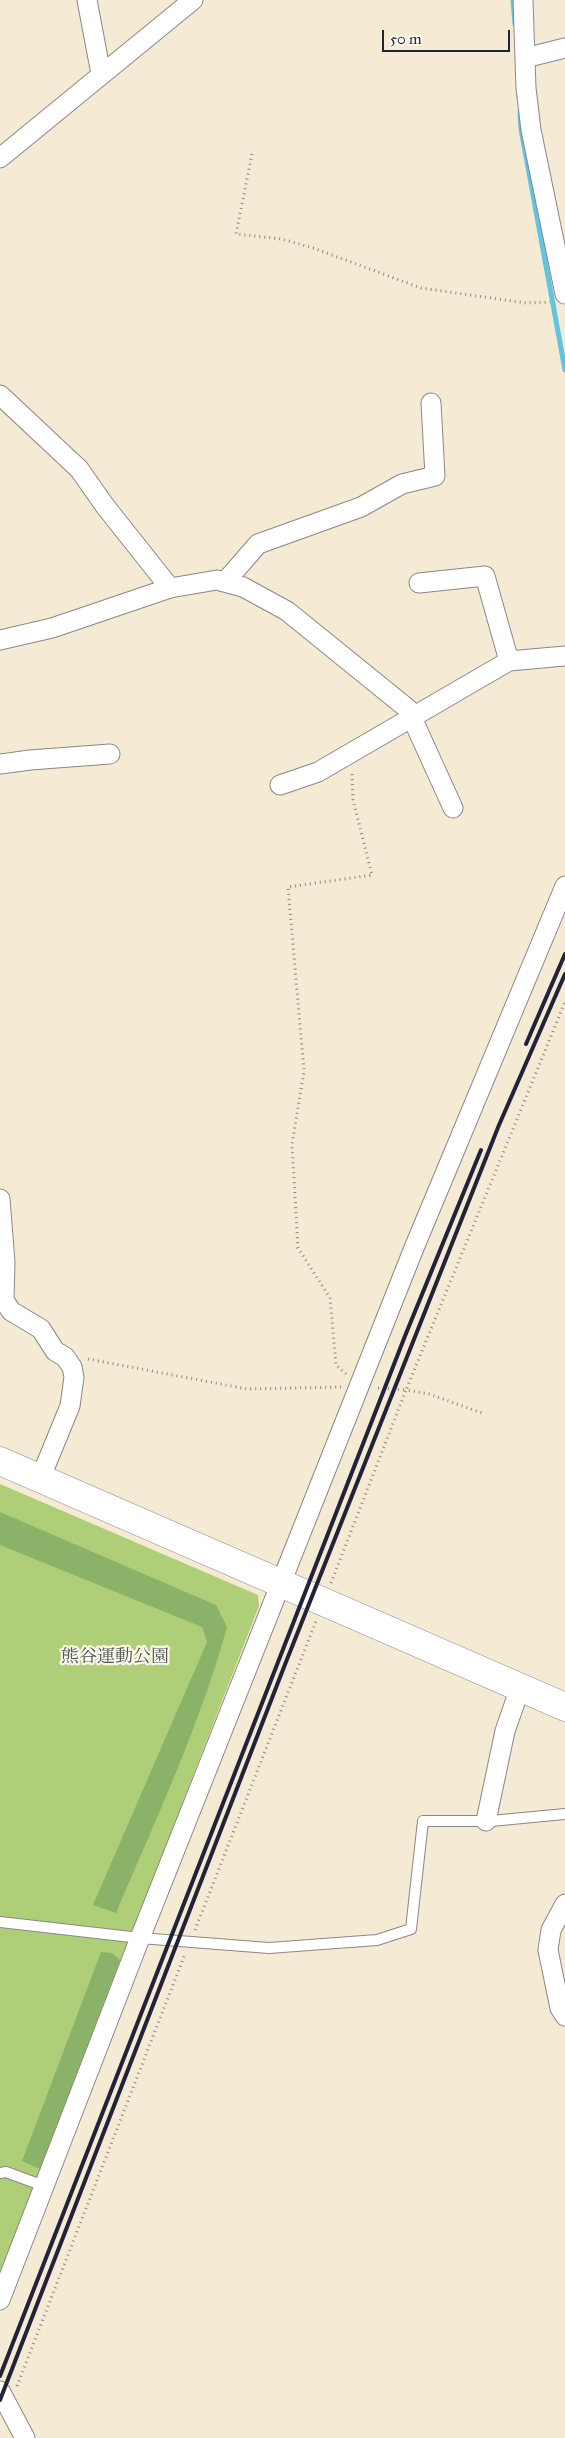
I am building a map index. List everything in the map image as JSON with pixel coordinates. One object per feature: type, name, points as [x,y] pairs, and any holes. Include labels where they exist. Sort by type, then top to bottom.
[{"type":"street","points":[[87,0],[101,74]]},
{"type":"street","points":[[0,158],[193,0]]},
{"type":"street","points":[[523,0],[530,130],[565,294]]},
{"type":"street","points":[[525,58],[565,48]]},
{"type":"street","points":[[0,394],[79,469],[105,506],[170,588]]},
{"type":"street","points":[[225,582],[258,544],[361,507],[402,484],[435,476],[431,403]]},
{"type":"street","points":[[419,583],[485,576],[509,661]]},
{"type":"street","points":[[0,640],[52,628],[170,588],[217,580],[243,587],[287,611],[408,708],[453,808]]},
{"type":"street","points":[[280,785],[318,772],[509,661],[565,656]]},
{"type":"street","points":[[0,764],[110,754]]},
{"type":"street","points":[[0,2300],[140,1938],[414,1248],[565,886]]},
{"type":"street","points":[[0,1199],[5,1262],[4,1300],[11,1311],[41,1329],[55,1351],[65,1357],[72,1367],[74,1378],[70,1406],[40,1479]]},
{"type":"street","points":[[0,1461],[565,1707]]},
{"type":"street","points":[[486,1820],[506,1731],[520,1688]]},
{"type":"street","points":[[565,1904],[550,1930],[548,1950],[560,2008],[565,2016]]},
{"type":"street","points":[[0,2391],[24,2438]]},
{"type":"lane","points":[[0,1922],[140,1938],[268,1948],[377,1940],[412,1929],[423,1821],[486,1820],[565,1814]]},
{"type":"lane","points":[[0,2172],[6,2172],[44,2186]]},
{"type":"path","points":[[252,154],[236,234],[282,239],[313,248],[421,288],[526,303],[542,303]]},
{"type":"path","points":[[351,753],[353,800],[372,874],[288,887],[304,1071],[292,1144],[298,1248],[330,1298],[336,1365],[359,1386]]},
{"type":"path","points":[[9,2408],[406,1390],[565,1002]]},
{"type":"path","points":[[72,1367],[87,1359],[246,1389],[359,1386],[406,1390],[429,1394],[482,1412]]},
{"type":"green space","name":"熊谷運動公園","points":[[0,1484],[258,1595],[259,1606],[0,2272]]},
{"type":"green space","points":[[0,1512],[216,1605],[227,1627],[191,1736],[116,1913],[93,1905],[207,1642],[202,1627],[0,1545]]},
{"type":"green space","points":[[101,1952],[112,1953],[120,1960],[40,2169],[22,2161]]},
{"type":"waterway","points":[[513,0],[515,24]]},
{"type":"waterway","points":[[520,112],[521,129],[565,370]]},
{"type":"railway","points":[[526,1044],[565,954]]},
{"type":"railway","points":[[0,2400],[284,1667],[499,1125],[565,974]]},
{"type":"railway","points":[[0,2376],[405,1336],[481,1150]]}]
